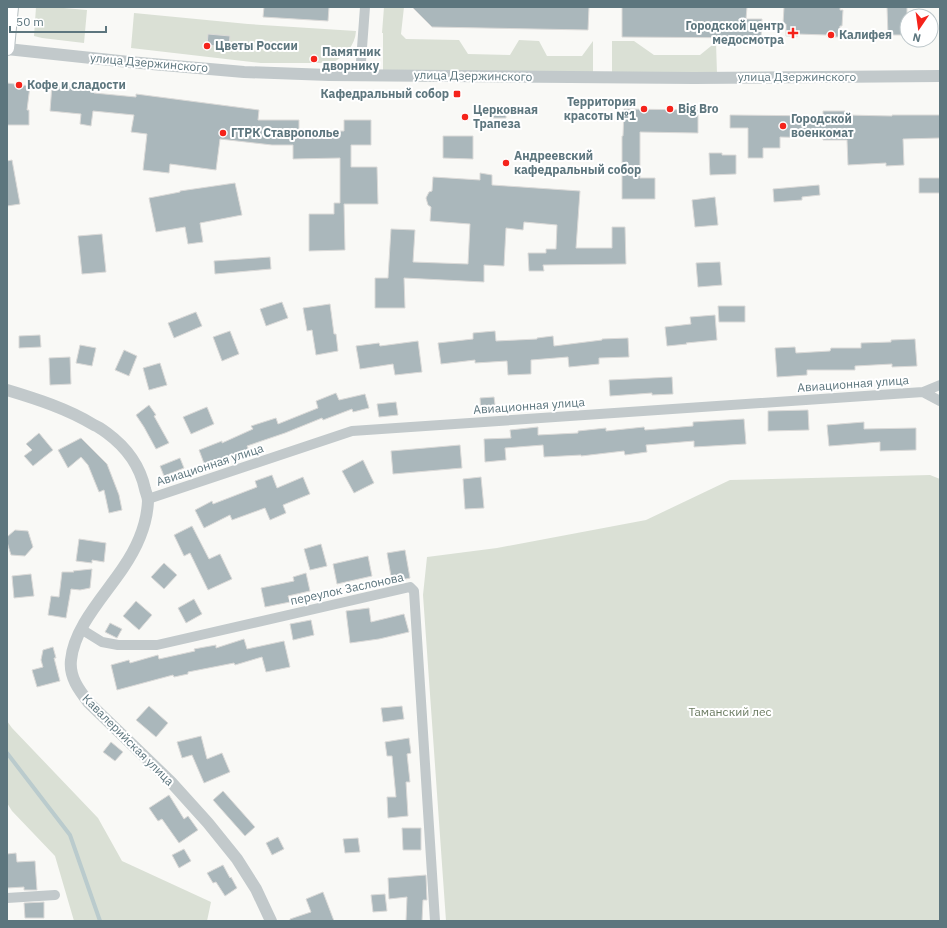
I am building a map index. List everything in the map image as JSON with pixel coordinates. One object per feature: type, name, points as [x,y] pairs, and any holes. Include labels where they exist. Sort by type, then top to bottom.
[{"type":"main road","points":[[7,49],[11,7]]},
{"type":"street","points":[[360,75],[365,7]]},
{"type":"street","name":"улица Дзержинского","points":[[7,49],[244,72],[360,75],[688,78],[940,76]]},
{"type":"street","name":"Авиационная улица","points":[[148,499],[352,431],[923,392],[940,385]]},
{"type":"street","name":"Кавалерийская улица","points":[[7,390],[85,419],[106,432],[123,446],[135,462],[143,480],[148,499],[147,515],[135,548],[124,568],[89,615],[81,629],[75,642],[71,660],[72,674],[78,689],[89,703],[171,782],[208,822],[237,860],[256,889],[271,921]]},
{"type":"street","name":"Авиационная улица","points":[[923,392],[940,401]]},
{"type":"street","name":"переулок Заслонова","points":[[81,629],[102,642],[118,645],[157,645],[410,587],[414,591],[435,921]]},
{"type":"street","points":[[7,898],[55,895]]},
{"type":"green space","points":[[36,7],[87,10],[84,43],[34,36]]},
{"type":"green space","points":[[384,7],[404,7],[401,34],[406,39],[459,40],[468,54],[510,55],[519,40],[539,41],[547,56],[582,56],[593,41],[593,73],[383,71],[382,33]]},
{"type":"green space","points":[[134,13],[248,24],[356,31],[354,41],[348,50],[332,63],[261,63],[131,48]]},
{"type":"green space","points":[[612,41],[634,41],[654,55],[700,55],[716,42],[717,74],[612,74]]},
{"type":"green space","name":"Таманский лес","points":[[930,475],[940,479],[940,921],[446,921],[423,595],[427,557],[497,548],[646,520],[730,480]]},
{"type":"green space","points":[[7,721],[98,818],[122,861],[211,902],[207,921],[74,921],[55,856],[12,811],[7,803]]},
{"type":"building","points":[[264,7],[329,7],[328,21],[263,17]]},
{"type":"building","points":[[412,7],[589,7],[588,30],[432,27]]},
{"type":"building","points":[[622,7],[747,7],[746,19],[762,19],[761,38],[622,37]]},
{"type":"building","points":[[784,7],[840,7],[840,10],[843,10],[842,26],[840,26],[839,37],[797,34],[798,36],[786,36],[786,24],[783,24]]},
{"type":"building","points":[[887,7],[907,7],[899,8],[899,35],[888,35]]},
{"type":"building","points":[[208,34],[230,36],[229,47],[207,45]]},
{"type":"building","points":[[7,83],[30,86],[27,110],[29,110],[29,125],[7,125]]},
{"type":"building","points":[[52,85],[95,89],[94,93],[136,97],[136,94],[259,110],[258,120],[299,120],[299,132],[344,131],[344,120],[371,120],[371,145],[351,145],[351,167],[377,167],[378,204],[344,204],[345,250],[309,251],[309,214],[334,214],[334,203],[340,203],[340,158],[293,159],[293,145],[272,145],[220,139],[216,170],[170,164],[169,173],[143,170],[147,134],[131,132],[134,115],[93,111],[91,126],[80,124],[81,114],[50,111]]},
{"type":"building","points":[[493,106],[506,106],[506,118],[493,118]]},
{"type":"building","points":[[624,109],[698,110],[698,133],[640,132],[640,178],[655,178],[655,199],[622,199],[622,136]]},
{"type":"building","points":[[823,111],[845,111],[845,115],[940,115],[940,138],[903,139],[904,165],[886,166],[886,163],[848,165],[847,140],[780,137],[780,148],[763,148],[763,158],[748,158],[748,128],[730,128],[730,115],[823,116]]},
{"type":"building","points":[[443,136],[473,136],[473,159],[443,158]]},
{"type":"building","points":[[709,153],[736,155],[736,174],[710,175]]},
{"type":"building","points":[[12,160],[20,204],[7,206],[7,161]]},
{"type":"building","points":[[480,173],[492,175],[492,185],[580,191],[576,248],[612,248],[612,227],[625,227],[626,264],[543,265],[544,271],[529,271],[528,253],[546,253],[546,249],[556,249],[557,225],[524,222],[523,230],[506,228],[504,266],[484,265],[484,282],[404,278],[405,308],[375,308],[375,278],[388,278],[391,229],[415,230],[413,262],[468,264],[470,224],[430,221],[431,207],[428,205],[426,198],[429,192],[432,191],[433,177],[480,180]]},
{"type":"building","points":[[919,178],[940,178],[940,193],[919,193]]},
{"type":"building","points":[[235,183],[242,215],[200,223],[203,242],[188,244],[185,227],[156,232],[149,198],[180,191]]},
{"type":"building","points":[[819,185],[820,195],[802,197],[802,200],[774,202],[773,189]]},
{"type":"building","points":[[715,197],[718,225],[695,227],[692,200]]},
{"type":"building","points":[[102,234],[106,272],[82,274],[78,236]]},
{"type":"building","points":[[270,257],[271,269],[215,274],[214,261]]},
{"type":"building","points":[[720,262],[722,285],[698,287],[696,263]]},
{"type":"building","points":[[282,302],[288,318],[266,326],[260,309]]},
{"type":"building","points":[[330,304],[338,351],[316,355],[312,330],[307,331],[303,308]]},
{"type":"building","points":[[718,306],[745,306],[745,322],[719,322]]},
{"type":"building","points":[[196,312],[202,326],[174,338],[168,323]]},
{"type":"building","points":[[715,315],[717,340],[667,346],[665,327],[691,324],[690,317]]},
{"type":"building","points":[[230,331],[239,354],[222,361],[213,337]]},
{"type":"building","points":[[495,331],[496,341],[537,339],[553,336],[554,346],[602,339],[628,338],[629,357],[599,358],[599,364],[569,367],[568,357],[531,360],[531,374],[508,375],[507,361],[475,363],[475,360],[441,364],[438,343],[473,339],[473,333]]},
{"type":"building","points":[[40,335],[41,347],[19,348],[19,336]]},
{"type":"building","points":[[915,339],[917,366],[892,367],[892,364],[855,366],[855,370],[807,370],[807,375],[777,377],[775,348],[795,347],[796,353],[830,351],[831,348],[861,348],[861,343],[891,342],[891,340]]},
{"type":"building","points":[[418,341],[422,372],[395,375],[393,364],[360,369],[356,346],[379,343],[380,346]]},
{"type":"building","points":[[80,345],[96,348],[92,366],[76,363]]},
{"type":"building","points":[[124,350],[137,356],[129,376],[115,370]]},
{"type":"building","points":[[70,357],[71,384],[50,385],[49,358]]},
{"type":"building","points":[[160,363],[167,385],[149,390],[143,368]]},
{"type":"building","points":[[672,377],[673,394],[652,395],[652,393],[610,396],[609,380]]},
{"type":"building","points":[[336,393],[339,400],[365,394],[369,408],[353,412],[352,409],[323,420],[322,418],[247,446],[250,452],[240,457],[238,453],[205,466],[199,450],[222,441],[222,443],[253,429],[251,426],[276,418],[278,424],[318,408],[316,401]]},
{"type":"building","points":[[494,397],[496,412],[481,414],[480,398]]},
{"type":"building","points":[[396,402],[398,415],[379,417],[377,404]]},
{"type":"building","points":[[149,405],[156,415],[154,416],[169,443],[156,449],[136,415]]},
{"type":"building","points":[[207,407],[214,424],[191,434],[183,417]]},
{"type":"building","points":[[808,410],[809,430],[768,431],[768,411]]},
{"type":"building","points":[[744,419],[746,444],[694,447],[694,441],[646,445],[647,452],[625,455],[624,451],[581,456],[544,457],[543,445],[505,448],[506,460],[485,462],[484,439],[511,438],[510,430],[538,427],[538,435],[578,433],[578,431],[606,428],[606,431],[644,427],[645,430],[693,426],[693,422]]},
{"type":"building","points":[[864,422],[864,429],[916,428],[916,450],[880,451],[880,442],[829,446],[827,425]]},
{"type":"building","points":[[39,433],[53,450],[33,466],[24,456],[32,450],[26,444]]},
{"type":"building","points":[[81,438],[107,464],[119,495],[122,510],[109,513],[104,490],[99,492],[88,465],[81,457],[68,468],[58,450]]},
{"type":"building","points":[[460,445],[462,468],[393,474],[391,451]]},
{"type":"building","points":[[180,458],[184,468],[164,476],[160,466]]},
{"type":"building","points":[[363,460],[374,483],[354,493],[342,471]]},
{"type":"building","points":[[272,475],[277,488],[303,477],[310,494],[283,505],[286,513],[270,520],[265,508],[232,520],[230,515],[204,528],[195,510],[212,501],[213,504],[257,487],[255,481]]},
{"type":"building","points":[[481,477],[484,508],[465,509],[463,479]]},
{"type":"building","points":[[192,526],[209,559],[220,554],[232,579],[208,590],[190,553],[184,556],[174,535]]},
{"type":"building","points":[[15,530],[28,531],[33,547],[25,556],[11,555],[7,537]]},
{"type":"building","points":[[79,539],[106,543],[104,562],[92,560],[92,563],[76,561]]},
{"type":"building","points":[[321,544],[327,566],[310,570],[304,549]]},
{"type":"building","points":[[405,550],[410,578],[392,582],[387,553]]},
{"type":"building","points":[[368,556],[372,576],[337,584],[333,564]]},
{"type":"building","points":[[164,563],[177,575],[164,589],[151,577]]},
{"type":"building","points":[[92,569],[90,588],[80,590],[71,589],[66,618],[48,615],[51,596],[59,597],[62,572]]},
{"type":"building","points":[[306,573],[310,591],[288,596],[290,602],[265,607],[261,588],[294,581],[293,577]]},
{"type":"building","points":[[31,574],[34,596],[14,598],[12,576]]},
{"type":"building","points":[[194,599],[202,614],[186,623],[178,608]]},
{"type":"building","points":[[136,601],[152,615],[139,630],[123,616]]},
{"type":"building","points":[[369,608],[371,622],[404,614],[409,632],[379,639],[350,643],[346,611]]},
{"type":"building","points":[[311,620],[314,635],[293,640],[290,624]]},
{"type":"building","points":[[110,623],[122,629],[117,638],[105,632]]},
{"type":"building","points":[[244,639],[247,649],[284,641],[290,667],[266,672],[262,657],[235,665],[234,663],[188,672],[188,674],[174,677],[173,675],[117,690],[111,665],[129,660],[130,663],[158,655],[159,659],[195,651],[194,649],[216,645],[216,648]]},
{"type":"building","points":[[53,647],[56,658],[54,658],[60,681],[37,687],[32,670],[43,667],[41,660],[43,650]]},
{"type":"building","points":[[149,706],[168,723],[156,737],[136,720]]},
{"type":"building","points":[[402,706],[404,719],[383,722],[381,708]]},
{"type":"building","points":[[201,736],[207,759],[222,753],[230,772],[204,783],[192,755],[182,758],[177,742]]},
{"type":"building","points":[[409,738],[411,753],[407,754],[410,782],[406,782],[408,816],[388,818],[387,797],[396,797],[392,756],[387,756],[385,742]]},
{"type":"building","points":[[111,742],[123,752],[115,761],[103,752]]},
{"type":"building","points":[[223,791],[255,827],[245,836],[213,800]]},
{"type":"building","points":[[169,795],[184,819],[188,816],[198,830],[179,843],[162,819],[158,821],[149,808]]},
{"type":"building","points":[[402,828],[421,828],[421,850],[403,850]]},
{"type":"building","points":[[278,837],[284,849],[272,855],[266,843]]},
{"type":"building","points":[[358,838],[360,852],[345,853],[343,839]]},
{"type":"building","points":[[184,849],[191,861],[179,868],[172,855]]},
{"type":"building","points":[[16,853],[17,862],[35,861],[37,890],[24,890],[24,887],[7,888],[7,854]]},
{"type":"building","points":[[223,865],[237,888],[225,896],[216,882],[213,883],[207,873]]},
{"type":"building","points":[[426,875],[427,900],[423,900],[422,921],[406,921],[407,897],[389,899],[388,878]]},
{"type":"building","points":[[323,892],[334,921],[290,921],[290,919],[311,912],[306,899]]},
{"type":"building","points":[[385,894],[387,911],[373,912],[371,895]]},
{"type":"building","points":[[44,902],[44,918],[25,918],[24,903]]},
{"type":"waterway","points":[[7,753],[70,835],[100,921]]},
{"type":"place","name":"Городской центр медосмотра","points":[[793,33]]},
{"type":"place","name":"Калифея","points":[[831,35]]},
{"type":"place","name":"Цветы России","points":[[207,46]]},
{"type":"place","name":"Памятник дворнику","points":[[314,59]]},
{"type":"place","name":"Кофе и сладости","points":[[19,85]]},
{"type":"place","name":"Кафедральный собор","points":[[457,94]]},
{"type":"place","name":"Территория красоты №1","points":[[644,109]]},
{"type":"place","name":"Big Bro","points":[[670,109]]},
{"type":"place","name":"Церковная Трапеза","points":[[465,117]]},
{"type":"place","name":"Городской военкомат","points":[[783,126]]},
{"type":"place","name":"ГТРК Ставрополье","points":[[223,133]]},
{"type":"place","name":"Андреевский кафедральный собор","points":[[506,163]]}]
